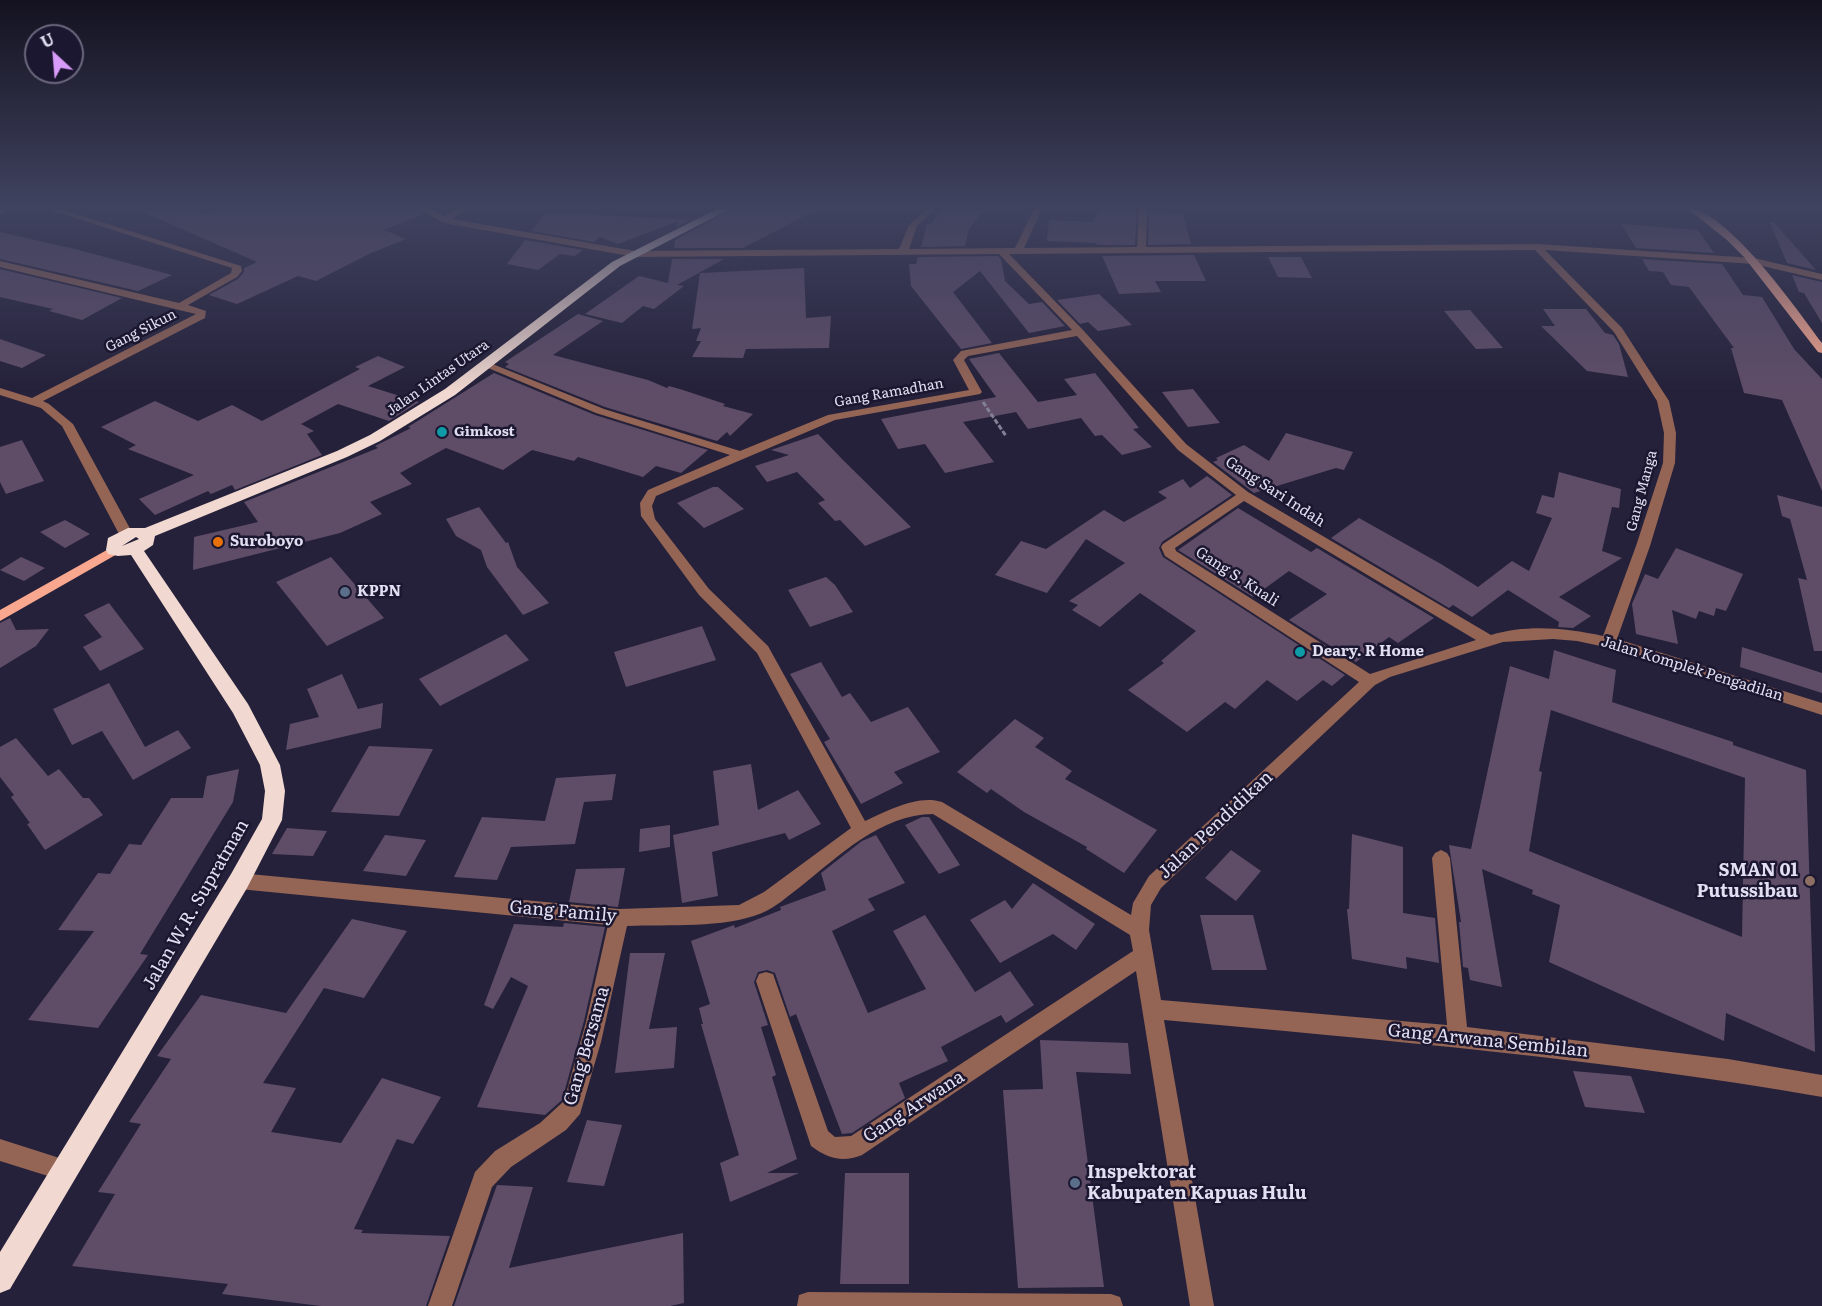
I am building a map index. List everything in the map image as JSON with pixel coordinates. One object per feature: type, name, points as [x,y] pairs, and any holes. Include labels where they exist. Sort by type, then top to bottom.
[{"type":"highway","name":"Jalan Lintas Utara","points":[[131,542],[375,438],[450,392],[609,270]]},
{"type":"highway","name":"Jalan W.R. Supratman","points":[[0,1279],[239,881],[272,820],[275,791],[270,765],[241,709],[131,542]]},
{"type":"main road","points":[[1761,270],[1822,350]]},
{"type":"main road","points":[[0,616],[131,542]]},
{"type":"street","name":"Gang Sikun","points":[[25,270],[202,313],[201,316],[35,401]]},
{"type":"street","points":[[180,306],[234,275],[237,270]]},
{"type":"street","name":"Gang Sari Indah","points":[[1019,270],[1079,332],[1182,447],[1244,495],[1489,641]]},
{"type":"street","name":"Gang Manga","points":[[1559,270],[1618,330],[1662,401],[1670,433],[1669,463],[1644,546],[1609,640]]},
{"type":"street","points":[[1795,270],[1822,276]]},
{"type":"street","name":"Gang Ramadhan","points":[[861,830],[763,650],[704,592],[649,520],[644,510],[645,502],[652,493],[832,417],[976,392],[958,360],[965,353],[1079,332]]},
{"type":"street","points":[[486,365],[583,405],[741,455]]},
{"type":"street","points":[[0,390],[45,406],[67,424],[131,542]]},
{"type":"street","name":"Gang S. Kuali","points":[[1244,495],[1168,547],[1170,553],[1370,681]]},
{"type":"street","name":"Jalan Komplek Pengadilan","points":[[1489,641],[1523,634],[1551,634],[1609,640],[1822,709]]},
{"type":"street","name":"Jalan Pendidikan","points":[[1202,1306],[1139,930],[1142,903],[1155,882],[1370,681],[1385,673],[1489,641]]},
{"type":"street","name":"Gang Family","points":[[239,881],[619,918],[739,913],[758,906],[861,830],[912,809],[926,806],[936,807],[1139,930]]},
{"type":"street","points":[[1441,858],[1458,1036]]},
{"type":"street","name":"Gang Bersama","points":[[440,1306],[483,1180],[494,1165],[515,1149],[560,1122],[571,1111],[590,1048],[619,918]]},
{"type":"street","name":"Gang Arwana","points":[[766,981],[819,1138],[832,1148],[854,1147],[1144,955]]},
{"type":"street","name":"Gang Arwana Sembilan","points":[[1153,1009],[1458,1036],[1728,1070],[1822,1086]]},
{"type":"street","points":[[0,1150],[64,1170]]},
{"type":"street","points":[[808,1304],[1111,1306]]},
{"type":"path","points":[[976,392],[1006,436]]},
{"type":"building","points":[[0,270],[4,270],[122,298],[82,320],[49,311],[53,309],[0,297]]},
{"type":"building","points":[[47,270],[153,270],[172,275],[138,291]]},
{"type":"building","points":[[244,270],[338,270],[316,281],[298,276],[237,304],[209,295],[238,279]]},
{"type":"building","points":[[670,270],[704,270],[677,285],[684,286],[654,309],[643,306],[622,323],[585,314],[639,276],[668,283]]},
{"type":"building","points":[[804,270],[806,318],[831,316],[829,348],[746,349],[743,358],[692,357],[701,341],[696,341],[701,328],[692,329],[700,273]]},
{"type":"building","points":[[910,270],[1003,270],[1005,281],[1029,304],[1042,302],[1065,326],[1029,333],[980,271],[953,292],[992,343],[961,349],[911,286]]},
{"type":"building","points":[[1108,270],[1201,270],[1206,281],[1155,281],[1161,292],[1119,294]]},
{"type":"building","points":[[1274,270],[1308,270],[1312,278],[1278,277]]},
{"type":"building","points":[[1726,270],[1743,295],[1762,297],[1794,349],[1822,379],[1822,491],[1782,400],[1744,393],[1731,348],[1734,348],[1689,287],[1671,285],[1663,272],[1649,271]]},
{"type":"building","points":[[1792,275],[1822,282],[1822,323],[1804,293],[1799,292]]},
{"type":"building","points":[[1099,294],[1132,325],[1098,331],[1088,322],[1080,324],[1057,300]]},
{"type":"building","points":[[1543,309],[1586,309],[1605,333],[1613,335],[1619,344],[1628,377],[1587,371],[1541,326],[1555,326]]},
{"type":"building","points":[[1470,310],[1503,348],[1476,349],[1444,311]]},
{"type":"building","points":[[578,314],[603,321],[553,355],[648,380],[667,388],[669,386],[683,390],[725,404],[723,406],[753,414],[730,436],[727,432],[717,441],[605,407],[505,367],[509,364],[505,362]]},
{"type":"building","points":[[0,339],[46,355],[22,368],[0,361]]},
{"type":"building","points":[[999,353],[1038,402],[1077,395],[1064,379],[1095,373],[1139,428],[1133,429],[1152,447],[1122,455],[1102,435],[1095,436],[1081,418],[1028,429],[1016,412],[963,422],[994,462],[945,473],[925,444],[898,449],[881,419],[996,397],[969,359]]},
{"type":"building","points":[[378,356],[405,367],[368,386],[419,402],[389,421],[338,404],[301,424],[314,431],[307,434],[322,455],[235,490],[232,485],[211,494],[208,491],[155,515],[139,499],[194,475],[128,449],[136,445],[101,427],[155,401],[198,421],[232,405],[262,421],[360,369],[355,367]]},
{"type":"building","points":[[494,373],[595,415],[708,450],[681,473],[656,466],[643,477],[578,457],[574,461],[532,450],[503,470],[446,448],[400,473],[412,484],[370,502],[382,514],[340,533],[193,570],[194,537],[258,522],[244,502],[378,448],[375,446],[411,428],[408,427]]},
{"type":"building","points":[[1193,389],[1220,423],[1188,427],[1162,392]]},
{"type":"building","points":[[1286,433],[1353,452],[1344,470],[1336,468],[1254,493],[1213,462],[1218,460],[1216,458],[1244,445],[1269,461]]},
{"type":"building","points":[[818,434],[911,527],[865,546],[840,520],[835,521],[818,503],[825,500],[797,472],[767,482],[755,466],[789,455],[771,450]]},
{"type":"building","points":[[22,440],[44,481],[6,494],[0,482],[0,447]]},
{"type":"building","points":[[1559,472],[1621,489],[1619,508],[1612,507],[1602,551],[1622,558],[1559,597],[1591,616],[1573,628],[1558,627],[1559,622],[1508,590],[1472,617],[1453,605],[1449,608],[1331,538],[1359,518],[1478,587],[1512,561],[1529,571],[1552,518],[1536,513],[1542,495],[1554,498]]},
{"type":"building","points":[[1207,476],[1232,495],[1162,542],[1159,548],[1163,557],[1345,675],[1332,686],[1323,680],[1297,701],[1267,680],[1235,709],[1225,702],[1187,732],[1128,690],[1164,663],[1161,661],[1196,631],[1140,593],[1100,627],[1072,610],[1078,605],[1069,601],[1125,563],[1086,539],[1047,593],[995,575],[1021,541],[1046,549],[1104,510],[1124,522],[1167,498],[1158,492],[1183,479],[1190,488]]},
{"type":"building","points":[[713,487],[718,487],[744,509],[704,528],[677,503]]},
{"type":"building","points":[[1777,495],[1822,507],[1822,651],[1814,651],[1798,578],[1807,580],[1790,519],[1782,516]]},
{"type":"building","points":[[479,507],[506,543],[508,542],[517,567],[549,603],[523,615],[487,567],[481,550],[456,536],[446,519]]},
{"type":"building","points":[[1238,508],[1311,552],[1317,548],[1434,618],[1398,643],[1389,637],[1356,662],[1289,620],[1327,594],[1289,571],[1253,597],[1178,550]]},
{"type":"building","points":[[65,520],[90,534],[65,548],[40,532]]},
{"type":"building","points":[[1676,548],[1743,574],[1726,611],[1716,608],[1714,616],[1699,611],[1696,619],[1672,610],[1678,644],[1636,634],[1632,604],[1645,574],[1658,579]]},
{"type":"building","points":[[21,557],[45,568],[24,581],[0,570]]},
{"type":"building","points":[[331,557],[384,618],[327,646],[276,582]]},
{"type":"building","points":[[826,577],[835,585],[853,612],[810,627],[788,590]]},
{"type":"building","points":[[109,603],[144,649],[100,671],[83,647],[102,637],[84,615]]},
{"type":"building","points":[[10,618],[16,630],[49,629],[36,646],[0,668],[0,623]]},
{"type":"building","points":[[702,626],[716,660],[626,687],[614,652]]},
{"type":"building","points":[[506,634],[529,660],[440,706],[419,679]]},
{"type":"building","points":[[1742,647],[1822,673],[1822,693],[1740,667]]},
{"type":"building","points":[[1554,650],[1616,670],[1612,702],[1733,742],[1733,745],[1806,770],[1815,1052],[1726,1013],[1724,1041],[1549,962],[1560,905],[1532,894],[1533,890],[1482,869],[1502,987],[1470,980],[1468,968],[1463,967],[1459,922],[1461,922],[1449,845],[1471,849],[1510,666],[1549,679]],"holes":[[[1551,710],[1745,778],[1742,937],[1529,851],[1542,772],[1539,771]]]},
{"type":"building","points":[[821,662],[842,697],[850,693],[871,722],[908,707],[940,752],[894,772],[903,783],[861,804],[824,742],[830,739],[790,674]]},
{"type":"building","points":[[342,674],[358,709],[383,703],[381,728],[286,750],[290,724],[319,717],[307,689]]},
{"type":"building","points":[[109,683],[145,747],[178,730],[191,748],[133,780],[102,731],[72,745],[53,709]]},
{"type":"building","points":[[1015,719],[1044,738],[1035,747],[1072,771],[1065,779],[1157,830],[1124,873],[1086,849],[1087,847],[1024,812],[991,789],[987,793],[957,772]]},
{"type":"building","points":[[16,738],[48,776],[59,769],[83,798],[89,798],[103,815],[45,850],[27,824],[30,823],[11,797],[14,795],[0,777],[0,747]]},
{"type":"building","points":[[369,746],[433,749],[399,816],[331,812]]},
{"type":"building","points":[[751,764],[758,810],[798,790],[821,824],[789,840],[785,833],[712,852],[718,896],[682,903],[673,835],[719,825],[713,771]]},
{"type":"building","points":[[239,769],[233,802],[140,954],[148,955],[98,1028],[28,1020],[94,931],[58,930],[98,873],[110,874],[129,844],[141,845],[171,798],[203,798],[207,776]]},
{"type":"building","points":[[616,774],[612,800],[584,802],[575,844],[511,847],[497,880],[454,877],[482,817],[545,821],[556,778]]},
{"type":"building","points":[[922,817],[929,817],[960,865],[939,874],[905,825]]},
{"type":"building","points":[[670,825],[670,847],[639,852],[640,829]]},
{"type":"building","points":[[287,828],[327,831],[313,856],[272,854]]},
{"type":"building","points":[[1352,834],[1403,847],[1403,913],[1435,918],[1439,963],[1406,957],[1407,969],[1352,959],[1347,909],[1349,909]]},
{"type":"building","points":[[385,835],[426,840],[406,876],[363,871]]},
{"type":"building","points":[[876,835],[905,883],[868,899],[875,910],[832,931],[868,1013],[926,989],[893,931],[925,915],[975,992],[1010,971],[1034,1005],[1006,1023],[1001,1015],[941,1047],[948,1061],[899,1083],[905,1098],[852,1133],[842,1134],[796,1014],[790,1017],[775,973],[767,970],[758,972],[754,982],[768,1025],[761,1027],[776,1075],[772,1077],[797,1159],[767,1173],[799,1173],[730,1202],[720,1163],[739,1155],[701,1024],[703,1024],[699,1008],[710,1004],[691,941],[734,925],[735,928],[781,910],[780,907],[826,890],[821,873],[862,841]]},
{"type":"building","points":[[1231,850],[1261,871],[1236,901],[1205,878]]},
{"type":"building","points":[[625,868],[618,907],[569,902],[576,869]]},
{"type":"building","points":[[1033,883],[1095,924],[1076,950],[1053,934],[1000,963],[970,920],[1005,900],[1012,909]]},
{"type":"building","points":[[1200,915],[1253,915],[1267,970],[1212,970]]},
{"type":"building","points":[[352,919],[407,931],[364,998],[324,988],[263,1083],[296,1088],[271,1132],[341,1143],[382,1078],[441,1097],[413,1144],[397,1139],[354,1229],[363,1230],[361,1233],[450,1236],[426,1306],[321,1306],[222,1294],[228,1284],[72,1266],[115,1194],[98,1192],[141,1124],[129,1122],[171,1059],[157,1056],[201,995],[286,1013]]},
{"type":"building","points":[[564,923],[605,927],[584,1021],[562,1100],[545,1115],[477,1107],[528,986],[511,977],[493,1009],[484,1005],[514,924],[563,927]]},
{"type":"building","points":[[630,953],[665,953],[649,1029],[677,1027],[674,1068],[615,1073]]},
{"type":"building","points":[[1040,1040],[1128,1043],[1131,1074],[1076,1072],[1104,1287],[1018,1288],[1003,1090],[1043,1089]]},
{"type":"building","points":[[1573,1071],[1631,1076],[1645,1113],[1585,1107]]},
{"type":"building","points":[[587,1120],[622,1125],[604,1186],[567,1182]]},
{"type":"building","points":[[845,1173],[909,1173],[909,1284],[840,1284]]},
{"type":"building","points":[[497,1185],[533,1187],[509,1268],[683,1233],[684,1303],[670,1306],[454,1306]]},
{"type":"place","name":"Gimkost","points":[[442,432]]},
{"type":"place","name":"Suroboyo","points":[[218,542]]},
{"type":"place","name":"KPPN","points":[[345,592]]},
{"type":"place","name":"Deary. R Home","points":[[1300,652]]},
{"type":"place","name":"SMAN 01 Putussibau","points":[[1810,881]]},
{"type":"place","name":"Inspektorat Kabupaten Kapuas Hulu","points":[[1075,1183]]}]
